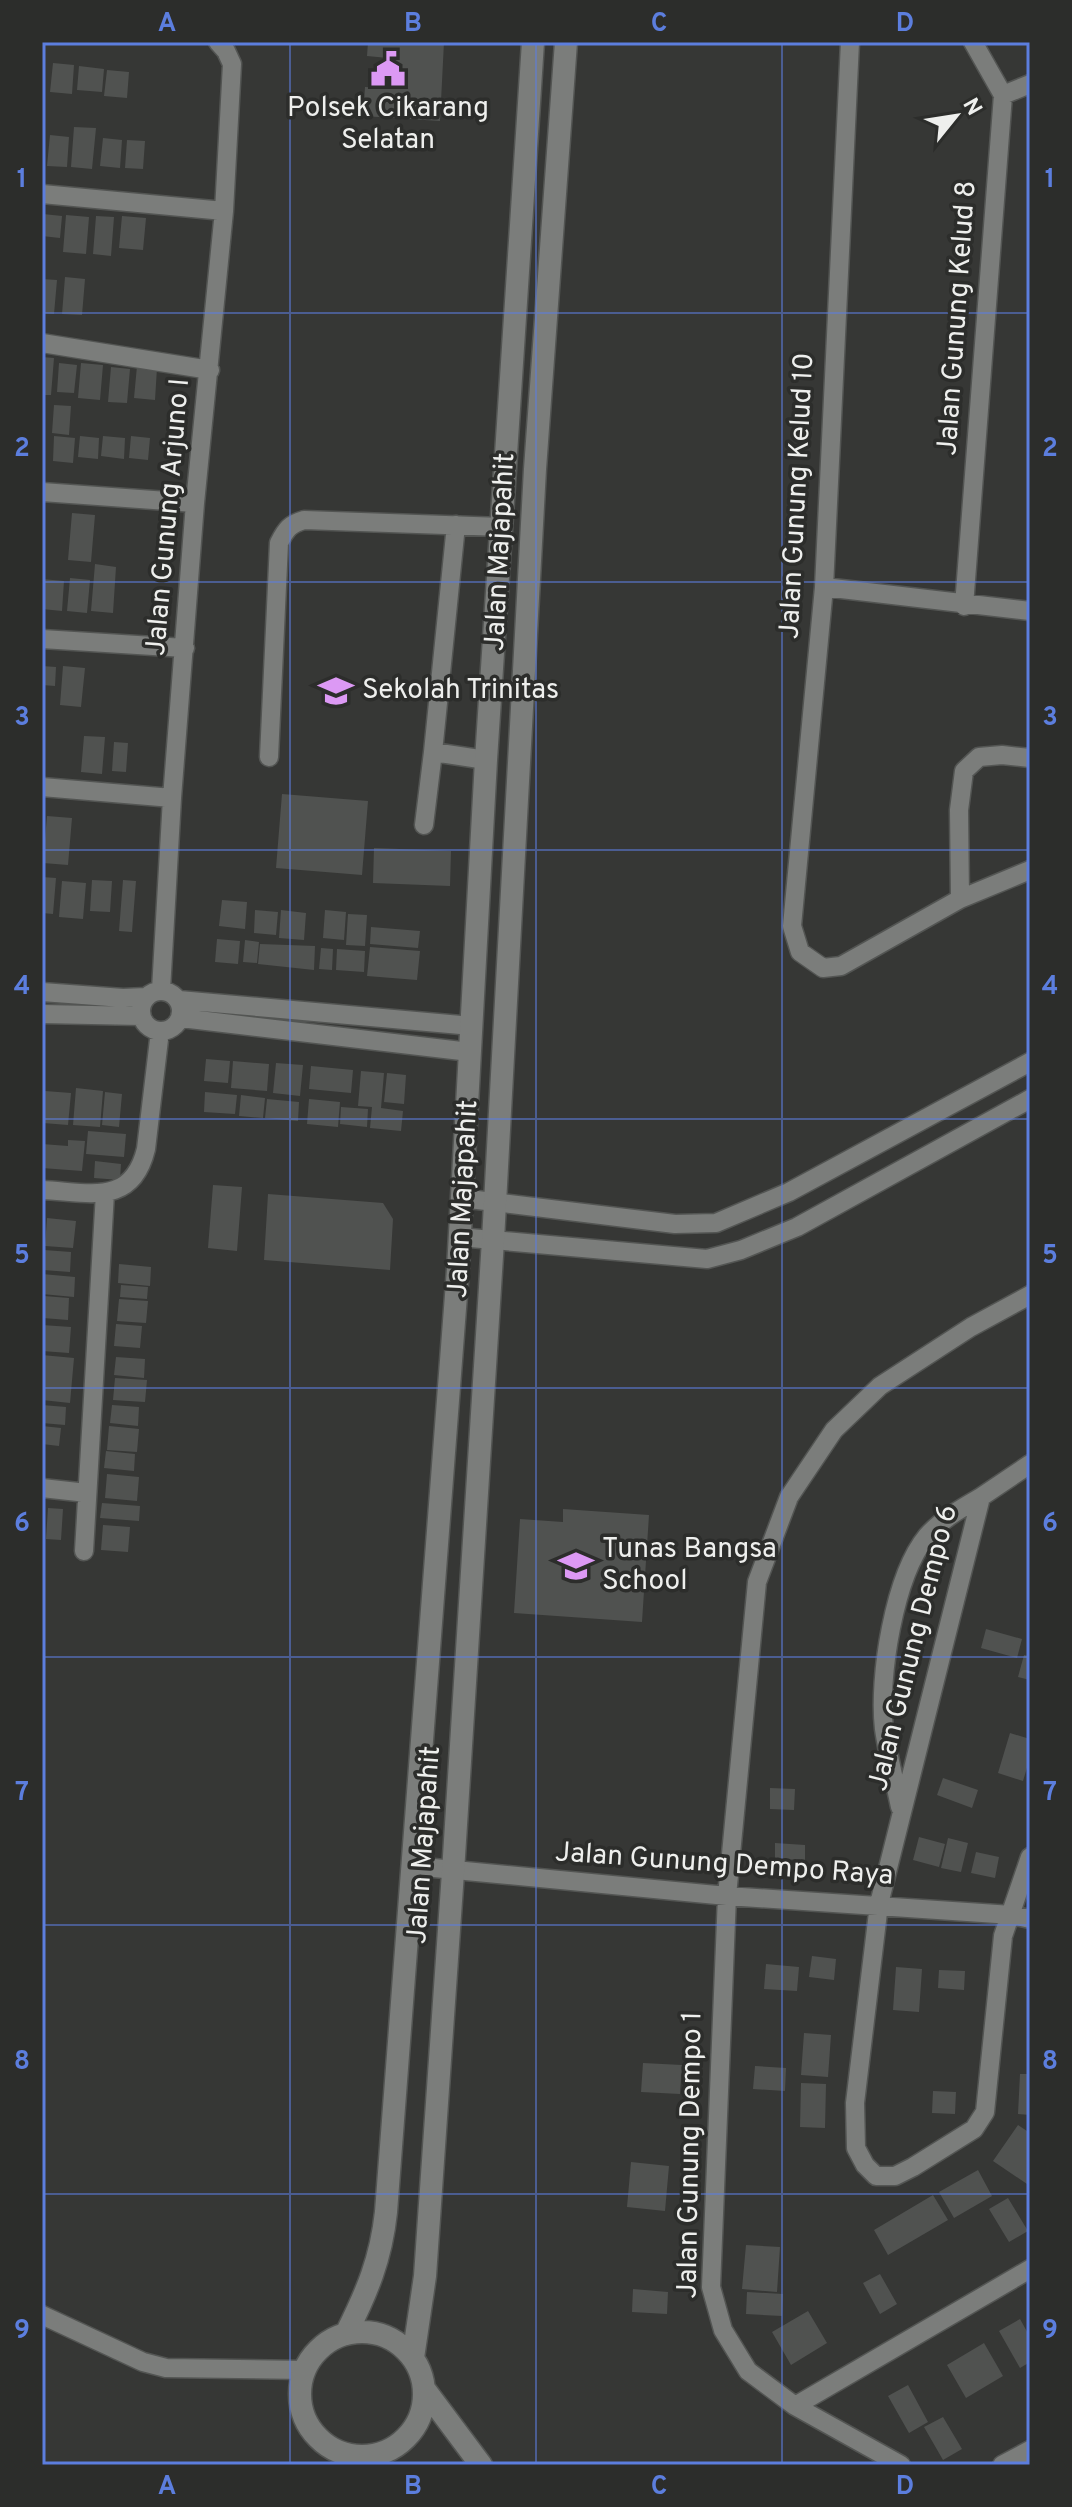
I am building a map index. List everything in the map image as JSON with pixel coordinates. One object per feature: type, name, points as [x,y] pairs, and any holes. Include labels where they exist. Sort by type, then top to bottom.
[{"type":"street","name":"Jalan Majapahit","points":[[346,2334],[370,2286],[383,2241],[459,1237],[486,760],[533,42]]},
{"type":"street","name":"Jalan Majapahit","points":[[413,2358],[425,2276],[453,1872],[493,1240],[535,469],[566,42]]},
{"type":"street","name":"Jalan Gunung Kelud 10","points":[[850,42],[824,587],[792,926],[800,952],[823,968],[841,966],[960,899]]},
{"type":"street","points":[[973,42],[1003,95],[1030,84]]},
{"type":"street","name":"Jalan Gunung Arjuno I","points":[[154,993],[195,503],[224,211],[232,64],[222,46]]},
{"type":"street","name":"Jalan Gunung Kelud 8","points":[[964,606],[1003,95]]},
{"type":"street","points":[[42,194],[224,211]]},
{"type":"street","points":[[42,343],[210,370]]},
{"type":"street","points":[[506,467],[535,469]]},
{"type":"street","points":[[42,492],[195,503]]},
{"type":"street","points":[[269,757],[279,543],[285,529],[292,523],[304,520],[502,527]]},
{"type":"street","points":[[424,825],[456,525]]},
{"type":"street","points":[[824,587],[964,606],[1030,611]]},
{"type":"street","points":[[42,639],[185,648]]},
{"type":"street","points":[[433,752],[462,759],[486,760]]},
{"type":"street","points":[[1030,758],[1002,755],[979,757],[964,771],[959,810],[960,899],[1030,870]]},
{"type":"street","points":[[42,787],[172,798]]},
{"type":"street","points":[[42,992],[123,998],[168,991],[180,1009],[470,1052]]},
{"type":"street","points":[[154,993],[142,1004],[141,1016],[145,1023],[160,1031],[173,1028],[180,1009]]},
{"type":"street","points":[[180,1009],[472,1026]]},
{"type":"street","points":[[42,1014],[141,1016]]},
{"type":"street","points":[[42,1190],[105,1193],[122,1189],[142,1167],[160,1031]]},
{"type":"street","points":[[461,1198],[675,1224],[716,1223],[789,1192],[1030,1062]]},
{"type":"street","points":[[459,1237],[707,1259],[741,1250],[797,1227],[1030,1099]]},
{"type":"street","points":[[955,1102],[971,1131]]},
{"type":"street","points":[[84,1551],[105,1193]]},
{"type":"street","name":"Jalan Gunung Dempo 1","points":[[901,2465],[795,2406],[748,2371],[723,2330],[711,2287],[727,1896],[757,1582],[789,1497],[834,1430],[880,1386],[971,1327],[1030,1295]]},
{"type":"street","name":"Jalan Gunung Dempo 6","points":[[902,1814],[884,1726],[885,1669],[900,1590],[915,1554],[928,1535],[951,1515],[1030,1464]]},
{"type":"street","points":[[1007,1479],[1030,1486]]},
{"type":"street","points":[[42,1488],[87,1493]]},
{"type":"street","name":"Jalan Gunung Dempo 6","points":[[981,1497],[879,1904],[855,2103],[856,2148],[865,2165],[876,2176],[895,2176],[913,2167],[974,2129],[985,2112],[1003,1936],[1021,1917]]},
{"type":"street","points":[[1021,1917],[1030,1857]]},
{"type":"street","name":"Jalan Gunung Dempo Raya","points":[[413,1866],[727,1896],[879,1904],[1021,1917]]},
{"type":"street","points":[[795,2406],[1030,2269]]},
{"type":"street","points":[[42,2315],[143,2362],[166,2368],[305,2370]]},
{"type":"street","points":[[376,2333],[403,2347],[421,2373],[425,2390],[423,2409],[416,2427],[403,2442],[387,2452],[353,2460],[324,2444],[307,2423],[300,2397],[305,2370],[314,2354],[328,2342],[346,2334],[376,2333]]},
{"type":"street","points":[[425,2390],[481,2465]]},
{"type":"street","points":[[1002,2465],[1030,2450]]},
{"type":"building","points":[[368,42],[444,42],[440,121],[363,116],[365,87],[387,88],[388,58],[367,56]]},
{"type":"building","points":[[53,63],[74,65],[72,94],[50,92]]},
{"type":"building","points":[[79,66],[104,69],[102,92],[77,90]]},
{"type":"building","points":[[107,70],[129,72],[127,98],[104,96]]},
{"type":"building","points":[[74,127],[96,128],[92,169],[71,167]]},
{"type":"building","points":[[50,135],[69,137],[67,167],[47,166]]},
{"type":"building","points":[[103,138],[122,140],[120,168],[100,166]]},
{"type":"building","points":[[127,140],[145,141],[143,169],[125,168]]},
{"type":"building","points":[[43,214],[62,216],[60,238],[42,236]]},
{"type":"building","points":[[66,215],[89,217],[86,254],[63,252]]},
{"type":"building","points":[[96,216],[114,217],[111,256],[93,254]]},
{"type":"building","points":[[122,216],[146,218],[143,250],[119,248]]},
{"type":"building","points":[[65,277],[85,279],[82,315],[62,314]]},
{"type":"building","points":[[42,279],[57,280],[54,314],[42,313]]},
{"type":"building","points":[[42,357],[54,358],[51,395],[42,395]]},
{"type":"building","points":[[59,363],[77,365],[74,393],[57,392]]},
{"type":"building","points":[[81,363],[103,365],[100,400],[78,398]]},
{"type":"building","points":[[137,366],[157,368],[155,400],[134,398]]},
{"type":"building","points":[[111,367],[130,369],[127,403],[108,402]]},
{"type":"building","points":[[54,405],[71,406],[69,435],[52,433]]},
{"type":"building","points":[[54,436],[75,438],[73,463],[53,461]]},
{"type":"building","points":[[80,436],[99,438],[98,459],[78,457]]},
{"type":"building","points":[[103,436],[125,438],[124,459],[101,456]]},
{"type":"building","points":[[131,436],[150,438],[148,460],[129,458]]},
{"type":"building","points":[[72,513],[95,515],[91,562],[68,560]]},
{"type":"building","points":[[95,564],[116,567],[113,613],[91,611]]},
{"type":"building","points":[[70,578],[90,580],[87,613],[67,611]]},
{"type":"building","points":[[42,579],[64,581],[62,611],[42,609]]},
{"type":"building","points":[[42,666],[56,667],[55,686],[42,685]]},
{"type":"building","points":[[63,666],[85,668],[81,707],[60,705]]},
{"type":"building","points":[[84,736],[105,737],[102,774],[81,772]]},
{"type":"building","points":[[114,742],[128,743],[126,772],[112,771]]},
{"type":"building","points":[[282,794],[368,801],[362,875],[276,868]]},
{"type":"building","points":[[47,816],[72,818],[68,865],[43,863]]},
{"type":"building","points":[[374,848],[451,851],[450,886],[373,883]]},
{"type":"building","points":[[42,877],[56,878],[53,914],[42,913]]},
{"type":"building","points":[[92,880],[112,881],[110,912],[90,911]]},
{"type":"building","points":[[123,880],[136,881],[132,932],[119,931]]},
{"type":"building","points":[[62,881],[86,883],[83,919],[59,917]]},
{"type":"building","points":[[222,900],[247,902],[245,929],[219,926]]},
{"type":"building","points":[[255,910],[278,912],[276,935],[254,933]]},
{"type":"building","points":[[281,910],[306,913],[304,940],[279,938]]},
{"type":"building","points":[[325,910],[346,912],[344,940],[323,938]]},
{"type":"building","points":[[348,914],[367,915],[365,946],[346,945]]},
{"type":"building","points":[[371,927],[420,931],[418,948],[370,944]]},
{"type":"building","points":[[217,939],[240,941],[238,964],[215,962]]},
{"type":"building","points":[[245,940],[259,942],[257,963],[243,962]]},
{"type":"building","points":[[260,944],[315,946],[314,970],[258,964]]},
{"type":"building","points":[[370,947],[420,951],[417,980],[367,976]]},
{"type":"building","points":[[321,948],[333,949],[332,970],[319,969]]},
{"type":"building","points":[[337,949],[365,951],[364,972],[336,970]]},
{"type":"building","points":[[206,1059],[230,1061],[228,1083],[204,1081]]},
{"type":"building","points":[[233,1061],[269,1064],[267,1091],[231,1088]]},
{"type":"building","points":[[276,1063],[303,1065],[300,1096],[273,1093]]},
{"type":"building","points":[[311,1066],[353,1070],[351,1093],[309,1089]]},
{"type":"building","points":[[361,1071],[384,1073],[381,1108],[403,1111],[401,1131],[370,1128],[372,1107],[358,1106]]},
{"type":"building","points":[[387,1073],[406,1075],[404,1104],[384,1102]]},
{"type":"building","points":[[76,1088],[103,1091],[100,1127],[73,1125]]},
{"type":"building","points":[[45,1091],[71,1093],[68,1125],[43,1123],[42,1094]]},
{"type":"building","points":[[105,1092],[122,1094],[119,1127],[102,1125]]},
{"type":"building","points":[[205,1092],[237,1095],[235,1114],[204,1112]]},
{"type":"building","points":[[241,1095],[265,1098],[263,1118],[239,1116]]},
{"type":"building","points":[[267,1099],[299,1102],[298,1121],[265,1118]]},
{"type":"building","points":[[309,1099],[340,1102],[338,1127],[307,1124]]},
{"type":"building","points":[[341,1107],[368,1109],[367,1127],[340,1124]]},
{"type":"building","points":[[88,1131],[126,1134],[124,1157],[86,1154]]},
{"type":"building","points":[[68,1140],[85,1141],[82,1171],[42,1168],[42,1144],[68,1146]]},
{"type":"building","points":[[95,1161],[121,1164],[120,1180],[94,1178]]},
{"type":"building","points":[[213,1185],[242,1187],[237,1251],[208,1248]]},
{"type":"building","points":[[268,1194],[383,1203],[393,1219],[390,1270],[264,1260]]},
{"type":"building","points":[[47,1218],[76,1221],[73,1248],[45,1246]]},
{"type":"building","points":[[44,1250],[71,1252],[70,1272],[43,1270]]},
{"type":"building","points":[[119,1264],[151,1267],[150,1286],[118,1283]]},
{"type":"building","points":[[42,1274],[75,1277],[74,1297],[42,1294]]},
{"type":"building","points":[[121,1285],[148,1287],[147,1299],[120,1297]]},
{"type":"building","points":[[44,1296],[69,1298],[68,1320],[43,1318]]},
{"type":"building","points":[[119,1299],[148,1301],[146,1323],[117,1321]]},
{"type":"building","points":[[116,1324],[142,1326],[140,1348],[114,1346]]},
{"type":"building","points":[[42,1325],[71,1327],[69,1353],[42,1351]]},
{"type":"building","points":[[42,1355],[74,1358],[70,1403],[42,1400]]},
{"type":"building","points":[[116,1357],[145,1359],[144,1378],[114,1375]]},
{"type":"building","points":[[115,1378],[147,1380],[145,1402],[113,1400]]},
{"type":"building","points":[[42,1405],[66,1407],[65,1425],[42,1423]]},
{"type":"building","points":[[112,1405],[139,1407],[138,1426],[110,1423]]},
{"type":"building","points":[[42,1426],[61,1428],[59,1446],[42,1444]]},
{"type":"building","points":[[109,1426],[139,1429],[137,1452],[107,1450]]},
{"type":"building","points":[[106,1451],[135,1454],[134,1471],[104,1468]]},
{"type":"building","points":[[107,1474],[139,1477],[137,1501],[105,1498]]},
{"type":"building","points":[[102,1503],[140,1506],[139,1521],[100,1518]]},
{"type":"building","points":[[48,1508],[63,1509],[61,1540],[46,1539]]},
{"type":"building","name":"Tunas Bangsa School","points":[[563,1509],[649,1515],[642,1622],[514,1613],[520,1519],[563,1522]]},
{"type":"building","points":[[103,1525],[130,1527],[128,1552],[101,1550]]},
{"type":"building","points":[[986,1629],[1022,1639],[1017,1658],[981,1648]]},
{"type":"building","points":[[1024,1655],[1030,1656],[1030,1680],[1018,1677]]},
{"type":"building","points":[[1010,1733],[1030,1739],[1030,1758],[1023,1781],[998,1773]]},
{"type":"building","points":[[943,1778],[978,1790],[972,1808],[937,1795]]},
{"type":"building","points":[[770,1788],[795,1789],[794,1810],[770,1809]]},
{"type":"building","points":[[919,1837],[945,1844],[939,1867],[913,1860]]},
{"type":"building","points":[[948,1838],[968,1843],[961,1872],[941,1868]]},
{"type":"building","points":[[775,1843],[805,1845],[805,1860],[775,1859]]},
{"type":"building","points":[[976,1852],[999,1857],[995,1878],[971,1873]]},
{"type":"building","points":[[812,1956],[836,1959],[834,1980],[809,1977]]},
{"type":"building","points":[[766,1964],[799,1967],[797,1991],[764,1989]]},
{"type":"building","points":[[896,1967],[922,1969],[919,2012],[893,2010]]},
{"type":"building","points":[[939,1970],[965,1971],[964,1990],[938,1988]]},
{"type":"building","points":[[804,2033],[831,2035],[828,2077],[801,2075]]},
{"type":"building","points":[[643,2063],[682,2065],[680,2094],[641,2092]]},
{"type":"building","points":[[755,2066],[786,2068],[785,2091],[753,2089]]},
{"type":"building","points":[[1020,2074],[1030,2074],[1030,2115],[1018,2114]]},
{"type":"building","points":[[801,2083],[826,2084],[825,2128],[800,2127]]},
{"type":"building","points":[[933,2091],[956,2092],[955,2114],[932,2113]]},
{"type":"building","points":[[1018,2125],[1030,2133],[1030,2178],[1027,2184],[993,2161]]},
{"type":"building","points":[[631,2162],[669,2166],[665,2211],[627,2207]]},
{"type":"building","points":[[978,2170],[992,2196],[954,2218],[939,2192]]},
{"type":"building","points":[[933,2195],[948,2220],[888,2255],[874,2230]]},
{"type":"building","points":[[1008,2198],[1028,2231],[1009,2242],[989,2209]]},
{"type":"building","points":[[746,2245],[780,2247],[777,2292],[742,2289]]},
{"type":"building","points":[[880,2274],[897,2304],[880,2314],[863,2283]]},
{"type":"building","points":[[633,2289],[668,2292],[667,2314],[632,2312]]},
{"type":"building","points":[[747,2292],[783,2294],[782,2316],[746,2314]]},
{"type":"building","points":[[808,2311],[827,2343],[791,2365],[772,2332]]},
{"type":"building","points":[[1020,2319],[1030,2337],[1030,2362],[1020,2368],[999,2331]]},
{"type":"building","points":[[984,2343],[1003,2376],[966,2398],[947,2365]]},
{"type":"building","points":[[908,2385],[928,2422],[909,2433],[888,2396]]},
{"type":"building","points":[[943,2417],[962,2449],[943,2460],[924,2427]]},
{"type":"place","name":"Polsek Cikarang Selatan","points":[[388,69]]},
{"type":"place","name":"Sekolah Trinitas","points":[[336,691]]},
{"type":"place","name":"Tunas Bangsa School","points":[[576,1566]]}]
